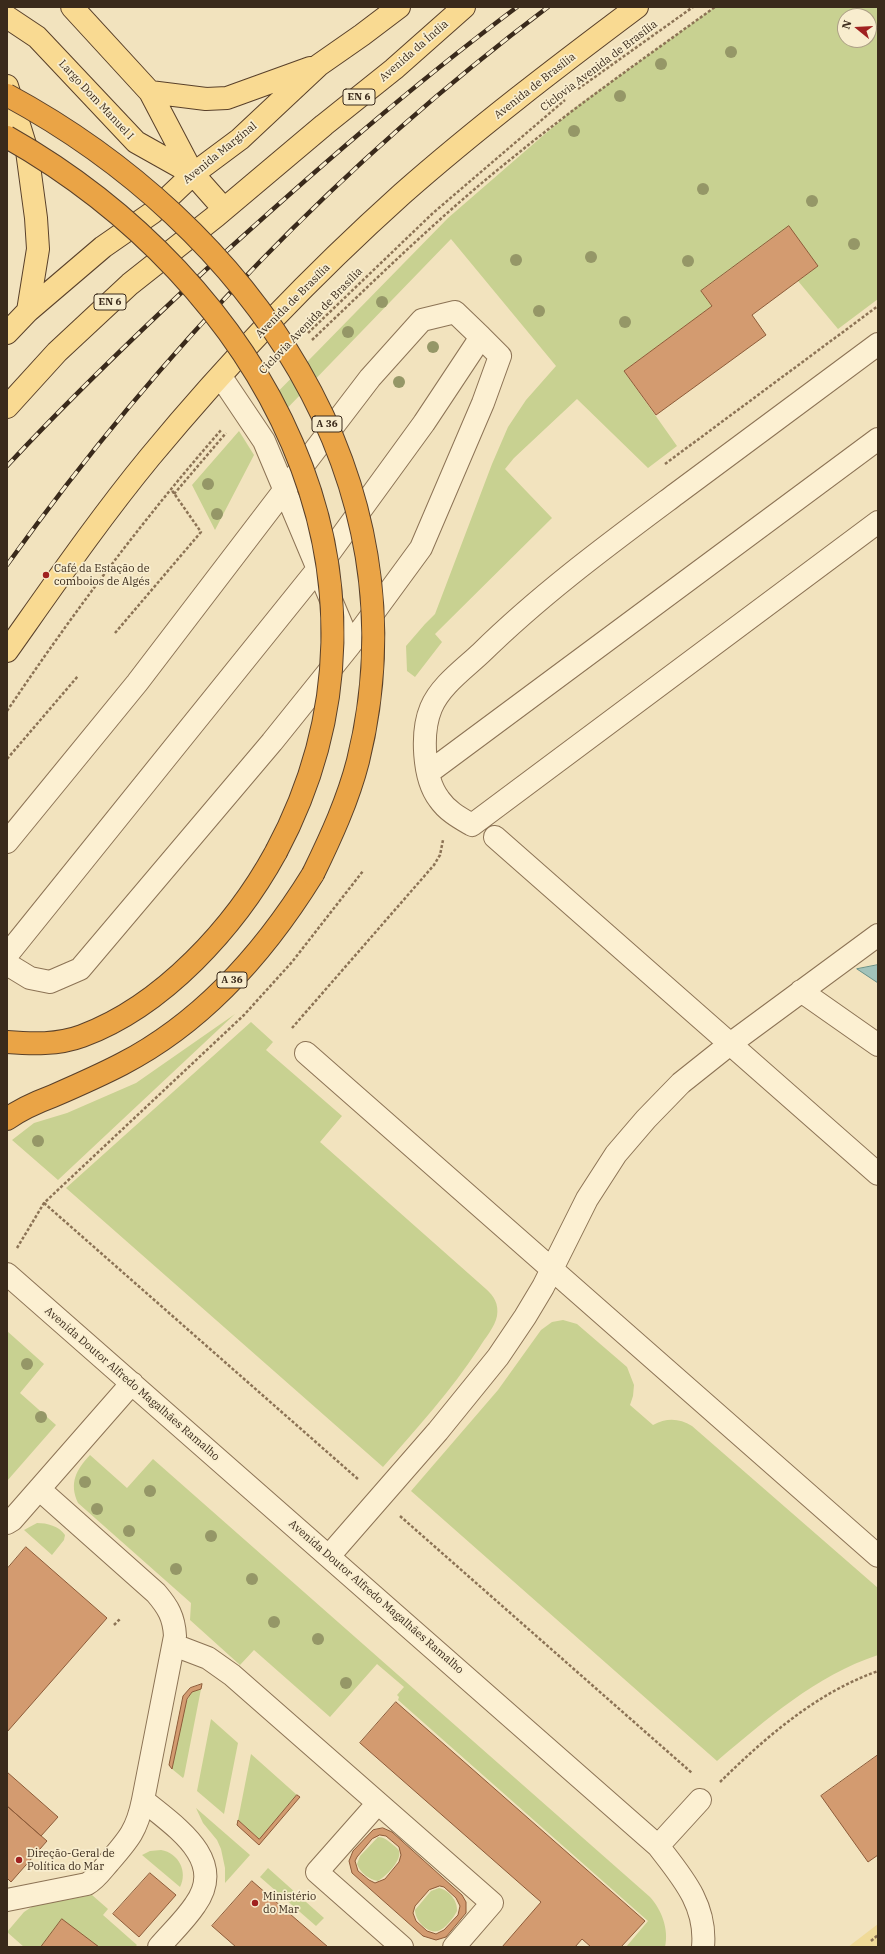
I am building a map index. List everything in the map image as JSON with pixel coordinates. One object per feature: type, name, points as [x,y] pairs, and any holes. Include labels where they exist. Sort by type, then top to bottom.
[{"type":"highway","name":"A 36","points":[[7,95],[64,128],[104,155],[158,200],[206,246],[240,285],[284,345],[308,385],[337,448],[351,485],[361,523],[369,569],[373,644],[370,685],[358,761],[333,832],[313,874],[283,920],[248,963],[202,1008],[178,1028],[126,1062],[36,1102],[7,1119]]},
{"type":"highway","points":[[7,137],[60,170],[108,206],[152,245],[214,313],[254,369],[282,420],[298,455],[320,526],[326,556],[332,609],[332,647],[327,704],[313,766],[291,825],[250,895],[218,935],[185,968],[153,996],[117,1019],[81,1036],[56,1042],[33,1044],[7,1042]]},
{"type":"main road","points":[[72,7],[150,92],[193,174],[224,209]]},
{"type":"main road","name":"Avenida Marginal","points":[[7,333],[28,311],[103,247],[152,213],[193,174],[240,139],[319,64],[362,36],[399,7]]},
{"type":"main road","name":"Avenida da Índia","points":[[224,209],[394,69],[464,7]]},
{"type":"main road","name":"Avenida de Brasília","points":[[7,651],[52,588],[145,464],[221,377],[315,278],[402,194],[498,114],[637,7]]},
{"type":"main road","name":"Largo Dom Manuel I","points":[[7,17],[37,37],[136,142],[193,174]]},
{"type":"main road","points":[[150,92],[206,100],[227,98],[319,64]]},
{"type":"main road","points":[[7,85],[28,151],[35,203],[38,249],[28,311]]},
{"type":"main road","name":"EN 6","points":[[7,407],[57,352],[130,284],[224,209]]},
{"type":"street","points":[[7,842],[136,683],[370,378],[422,320],[455,312],[500,356],[483,403],[421,548],[350,645],[272,742],[80,969],[50,982],[30,978],[7,964]]},
{"type":"street","points":[[7,955],[317,570],[424,423],[481,337]]},
{"type":"street","points":[[878,344],[614,540],[508,626],[440,693],[431,708],[426,726],[424,747],[428,774],[438,798],[457,816],[472,825],[878,522]]},
{"type":"street","points":[[221,377],[244,409],[264,441],[317,570],[350,645]]},
{"type":"street","points":[[428,774],[878,439]]},
{"type":"street","points":[[495,837],[878,1174]]},
{"type":"street","points":[[329,1556],[484,1376],[525,1317],[552,1269],[587,1199],[616,1154],[646,1119],[681,1083],[730,1044],[878,935]]},
{"type":"street","points":[[801,991],[878,1045]]},
{"type":"street","points":[[306,1053],[878,1556]]},
{"type":"street","name":"Avenida Doutor Alfredo Magalhães Ramalho","points":[[7,1274],[658,1846],[686,1882],[697,1903],[703,1924],[703,1947]]},
{"type":"street","points":[[9,1523],[132,1383]]},
{"type":"street","points":[[7,1900],[74,1888],[91,1882],[132,1835],[138,1820],[143,1800],[174,1644],[174,1621],[167,1606],[156,1593],[39,1489]]},
{"type":"street","points":[[174,1644],[194,1651],[220,1666],[492,1903],[454,1947]]},
{"type":"street","points":[[143,1800],[194,1845],[202,1857],[204,1870],[203,1889],[195,1905],[159,1947]]},
{"type":"street","points":[[658,1846],[700,1800]]},
{"type":"street","points":[[378,1803],[317,1872],[402,1947]]},
{"type":"path","name":"Ciclovia Avenida de Brasília","points":[[575,91],[693,7]]},
{"type":"path","points":[[306,345],[427,231],[510,160],[576,107],[715,7]]},
{"type":"path","name":"Ciclovia Avenida de Brasília","points":[[306,335],[427,218],[569,96]]},
{"type":"path","points":[[7,711],[94,586],[172,489],[244,409]]},
{"type":"path","points":[[174,494],[244,409]]},
{"type":"path","points":[[115,633],[200,532],[172,489]]},
{"type":"path","points":[[7,759],[78,676]]},
{"type":"path","points":[[15,1250],[44,1203],[244,1015],[292,962],[363,871]]},
{"type":"path","points":[[114,1625],[121,1618]]},
{"type":"path","points":[[716,1786],[753,1750],[807,1707],[846,1684],[878,1671]]},
{"type":"path","points":[[870,1941],[878,1935]]},
{"type":"green space","points":[[715,7],[878,7],[878,299],[838,329],[798,281],[818,266],[789,227],[701,291],[712,306],[624,371],[677,446],[648,468],[577,399],[514,458],[505,469],[552,518],[435,634],[442,642],[415,677],[407,671],[406,646],[435,614],[492,464],[508,427],[526,400],[556,366],[451,239],[272,424],[262,408],[448,218],[576,107]]},
{"type":"green space","points":[[239,431],[254,455],[215,530],[192,485]]},
{"type":"green space","points":[[235,1014],[58,1180],[12,1140],[34,1123],[67,1113],[136,1083]]},
{"type":"green space","points":[[251,1022],[273,1042],[266,1050],[342,1116],[320,1142],[486,1289],[494,1297],[497,1304],[497,1316],[494,1324],[468,1364],[433,1409],[383,1467],[66,1188]]},
{"type":"green space","points":[[563,1320],[577,1324],[627,1367],[634,1385],[630,1405],[653,1425],[663,1421],[677,1420],[692,1426],[878,1588],[878,1655],[833,1675],[793,1700],[717,1761],[411,1491],[498,1390],[541,1330],[552,1322]]},
{"type":"green space","points":[[7,1331],[44,1364],[20,1393],[56,1425],[7,1481]]},
{"type":"green space","points":[[90,1455],[127,1488],[153,1459],[650,1897],[664,1920],[666,1934],[665,1947],[626,1947],[648,1921],[398,1700],[399,1697],[397,1695],[404,1687],[377,1664],[330,1717],[254,1650],[240,1665],[190,1620],[191,1603],[78,1503],[74,1489],[75,1477],[81,1466]]},
{"type":"green space","points":[[37,1523],[60,1529],[65,1535],[64,1540],[52,1555],[24,1530]]},
{"type":"green space","points":[[201,1689],[183,1778],[172,1769],[185,1704],[192,1692]]},
{"type":"green space","points":[[211,1719],[238,1743],[224,1814],[197,1791]]},
{"type":"green space","points":[[251,1754],[297,1795],[259,1839],[238,1820]]},
{"type":"green space","points":[[196,1808],[250,1855],[225,1883],[225,1868],[221,1849],[217,1840],[203,1823]]},
{"type":"green space","points":[[378,1837],[385,1839],[396,1847],[399,1851],[399,1855],[396,1864],[378,1881],[365,1875],[357,1864],[360,1856]]},
{"type":"green space","points":[[161,1850],[173,1855],[180,1864],[183,1875],[180,1887],[142,1855],[150,1851]]},
{"type":"green space","points":[[268,1868],[324,1918],[316,1926],[260,1877]]},
{"type":"green space","points":[[439,1888],[443,1889],[452,1896],[456,1903],[457,1911],[444,1928],[434,1931],[426,1928],[419,1922],[415,1910],[431,1891]]},
{"type":"green space","points":[[92,1895],[108,1909],[103,1915],[137,1945],[135,1947],[24,1947],[7,1932],[24,1912],[33,1906]]},
{"type":"sand","points":[[878,1924],[878,1947],[848,1947]]},
{"type":"water","points":[[878,965],[878,983],[857,969]]},
{"type":"building","points":[[789,226],[818,266],[752,315],[766,335],[656,415],[624,371],[712,306],[701,291]]},
{"type":"building","points":[[26,1547],[107,1618],[7,1732],[7,1569]]},
{"type":"building","points":[[202,1684],[201,1689],[192,1692],[187,1699],[172,1769],[169,1765],[183,1696],[190,1688]]},
{"type":"building","points":[[396,1702],[645,1921],[621,1947],[591,1947],[582,1939],[575,1947],[502,1947],[541,1902],[360,1743]]},
{"type":"building","points":[[878,1755],[878,1855],[868,1862],[821,1796]]},
{"type":"building","points":[[7,1772],[58,1817],[41,1836],[7,1806]]},
{"type":"building","points":[[297,1795],[300,1797],[259,1845],[237,1825],[238,1820],[259,1839]]},
{"type":"building","name":"Direção-Geral de Política do Mar","points":[[7,1806],[47,1841],[11,1882],[7,1878]]},
{"type":"building","points":[[383,1828],[392,1832],[462,1895],[466,1902],[466,1913],[446,1937],[436,1940],[423,1936],[352,1873],[349,1861],[353,1851],[373,1830]],"holes":[[[380,1835],[386,1836],[399,1847],[401,1855],[399,1862],[385,1879],[375,1883],[358,1871],[355,1861],[372,1839]],[[440,1886],[444,1887],[456,1898],[460,1906],[458,1915],[444,1930],[436,1934],[427,1931],[416,1921],[413,1913],[415,1906],[429,1890]]]},
{"type":"building","points":[[150,1873],[176,1895],[139,1937],[113,1914]]},
{"type":"building","name":"Ministério do Mar","points":[[252,1881],[328,1947],[236,1947],[212,1926]]},
{"type":"building","points":[[62,1919],[99,1947],[41,1947]]},
{"type":"railway","points":[[7,466],[56,414],[107,364],[248,231],[399,100],[517,7]]},
{"type":"railway","points":[[7,565],[65,487],[126,411],[190,337],[256,266],[325,197],[397,131],[471,67],[548,7]]},
{"type":"place","name":"Café da Estação de comboios de Algés","points":[[46,575]]},
{"type":"place","name":"Direção-Geral de Política do Mar","points":[[19,1860]]},
{"type":"place","name":"Ministério do Mar","points":[[255,1903]]}]
